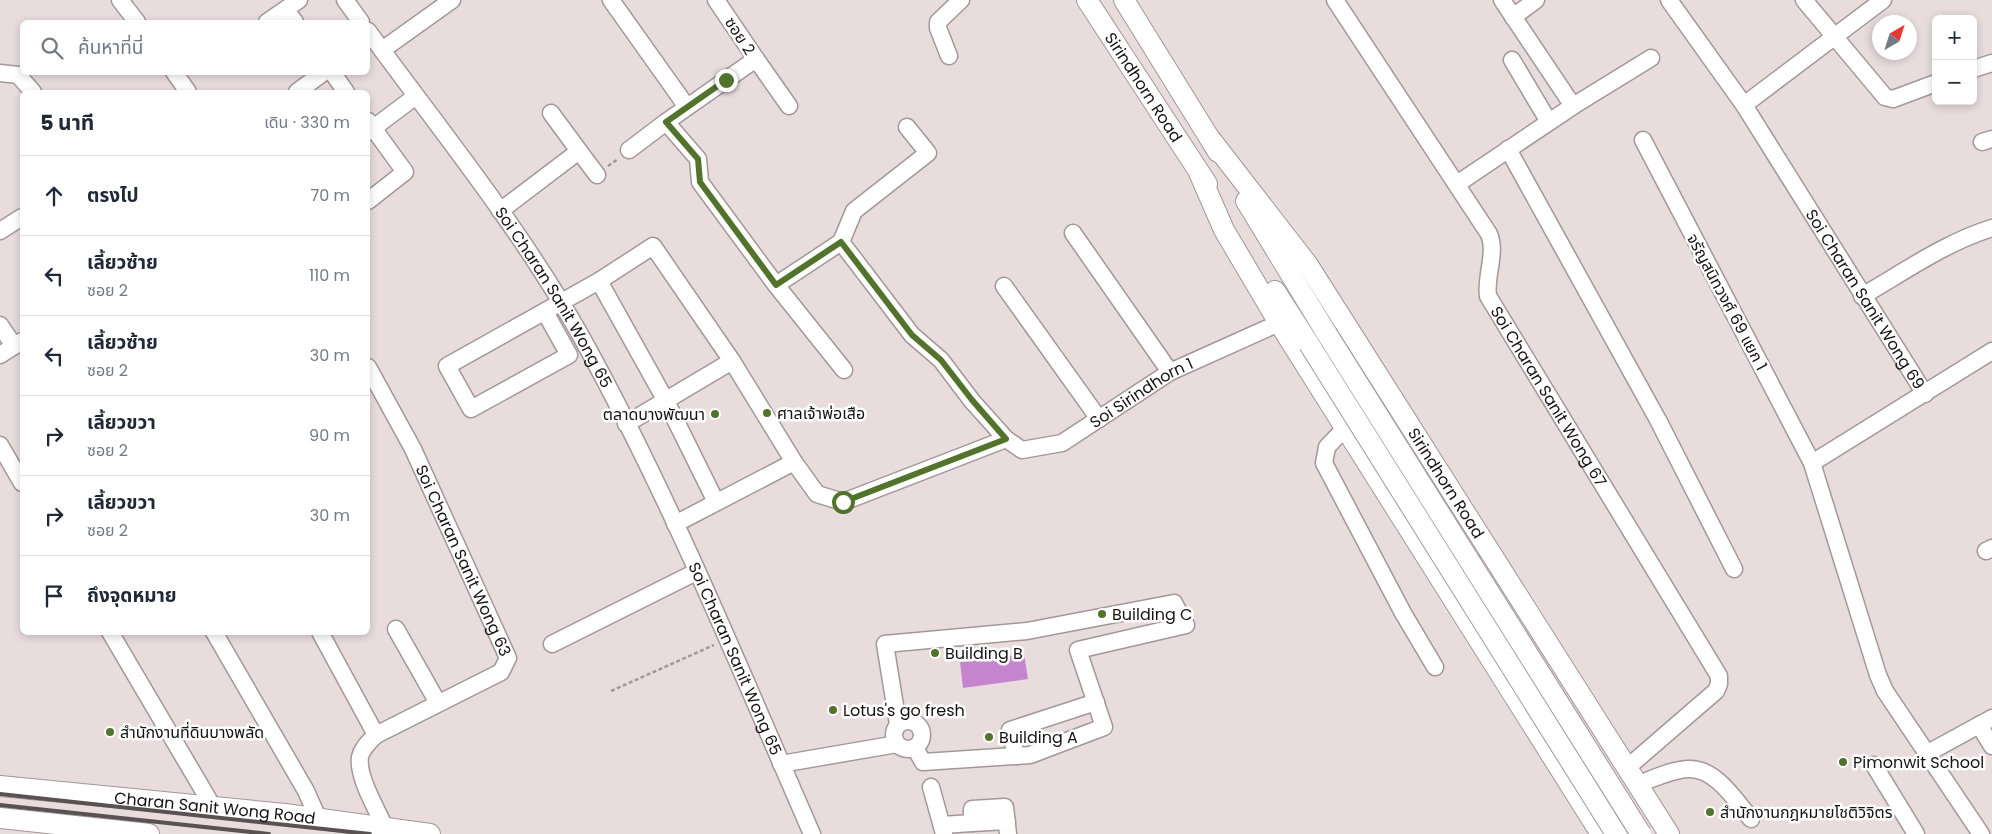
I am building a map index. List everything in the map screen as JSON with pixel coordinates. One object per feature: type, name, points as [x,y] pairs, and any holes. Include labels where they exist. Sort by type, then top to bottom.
[{"type":"main road","name":"Sirindhorn Road","points":[[1087,0],[1309,344],[1616,834]]},
{"type":"main road","name":"Sirindhorn Road","points":[[1124,0],[1212,141],[1326,334],[1641,834]]},
{"type":"main road","name":"Sirindhorn Road","points":[[1212,141],[1308,265],[1669,834]]},
{"type":"main road","name":"Sirindhorn Road","points":[[1200,175],[1224,230],[1279,323],[1600,834]]},
{"type":"main road","points":[[1548,751],[1574,765],[1588,767],[1598,761],[1604,745],[1602,728]]},
{"type":"main road","name":"Charan Sanit Wong Road","points":[[0,786],[213,806],[318,818],[430,834]]},
{"type":"main road","name":"Charan Sanit Wong Road","points":[[0,818],[149,834]]},
{"type":"street","points":[[120,0],[135,20]]},
{"type":"street","points":[[275,20],[290,16],[299,0]]},
{"type":"street","points":[[345,0],[360,20]]},
{"type":"street","points":[[382,50],[452,0]]},
{"type":"street","points":[[611,0],[688,106]]},
{"type":"street","name":"ซอย 2","points":[[629,150],[756,59],[716,0]]},
{"type":"street","points":[[949,56],[938,28],[938,22],[961,0]]},
{"type":"street","name":"Soi Charan Sanit Wong 67","points":[[1336,0],[1457,184],[1493,243],[1487,288],[1488,296],[1719,676],[1720,684],[1716,691],[1628,767]]},
{"type":"street","points":[[1502,0],[1573,106]]},
{"type":"street","points":[[1513,16],[1536,0]]},
{"type":"street","name":"Soi Charan Sanit Wong 69","points":[[1669,0],[1744,104],[1862,296],[1925,394],[1812,463]]},
{"type":"street","points":[[1804,0],[1833,37],[1889,99],[1932,84]]},
{"type":"street","points":[[1744,104],[1883,0]]},
{"type":"street","name":"Soi Charan Sanit Wong 65","points":[[370,34],[500,211],[561,303],[586,347],[675,524],[812,834]]},
{"type":"street","points":[[1457,184],[1573,106],[1651,58]]},
{"type":"street","points":[[756,59],[789,106]]},
{"type":"street","points":[[1512,60],[1549,122]]},
{"type":"street","points":[[1977,68],[1992,62]]},
{"type":"street","points":[[0,73],[18,75],[31,90]]},
{"type":"street","points":[[176,75],[187,90]]},
{"type":"street","points":[[300,90],[320,75]]},
{"type":"street","points":[[334,75],[345,90]]},
{"type":"street","points":[[370,126],[416,96]]},
{"type":"street","points":[[551,113],[597,174]]},
{"type":"street","points":[[666,122],[698,159],[700,182],[776,285],[844,370]]},
{"type":"street","points":[[776,285],[841,242],[854,211],[928,153],[907,127]]},
{"type":"street","points":[[370,128],[405,172],[370,199]]},
{"type":"street","name":"จรัญสนิทวงศ์ 69 แยก 1","points":[[1642,140],[1812,463]]},
{"type":"street","points":[[1508,149],[1658,420],[1734,569]]},
{"type":"street","points":[[500,211],[579,151]]},
{"type":"street","points":[[0,231],[20,218]]},
{"type":"street","points":[[1862,296],[1929,258],[1980,232],[1992,228]]},
{"type":"street","points":[[1073,233],[1170,372]]},
{"type":"street","points":[[586,347],[471,408],[447,366],[599,282],[653,246],[732,361],[794,462],[817,494],[843,502],[1006,439],[941,360],[912,335],[841,242]]},
{"type":"street","points":[[599,282],[666,401],[716,502]]},
{"type":"street","points":[[1004,286],[1099,419]]},
{"type":"street","points":[[545,312],[569,355]]},
{"type":"street","name":"Soi Sirindhorn 1","points":[[1006,439],[1022,450],[1062,443],[1170,372],[1279,323]]},
{"type":"street","points":[[0,325],[18,344],[0,355]]},
{"type":"street","points":[[1925,394],[1992,351]]},
{"type":"street","points":[[626,424],[732,361]]},
{"type":"street","name":"Soi Charan Sanit Wong 63","points":[[370,371],[413,449],[508,658],[501,672],[376,735],[364,747],[360,756],[360,771],[385,828]]},
{"type":"street","points":[[1345,428],[1327,447],[1324,463],[1403,613],[1436,667]]},
{"type":"street","points":[[0,445],[20,480]]},
{"type":"street","points":[[675,524],[794,462]]},
{"type":"street","points":[[1812,463],[1878,675],[1895,709],[1982,834]]},
{"type":"street","points":[[552,644],[696,572]]},
{"type":"street","points":[[898,724],[912,721],[920,726],[922,740],[915,748],[905,749],[897,744],[894,736],[898,724],[885,644],[1027,631],[1174,603],[1186,625],[1078,650],[1104,727],[1030,755],[923,762],[915,748]]},
{"type":"street","points":[[396,629],[438,703]]},
{"type":"street","points":[[112,635],[213,806]]},
{"type":"street","points":[[216,635],[306,791],[318,818]]},
{"type":"street","points":[[322,635],[376,735]]},
{"type":"street","points":[[1016,756],[1010,730],[1096,702]]},
{"type":"street","points":[[1926,754],[1986,721],[1992,746]]},
{"type":"street","points":[[781,764],[897,744]]},
{"type":"street","points":[[1874,766],[1916,834]]},
{"type":"street","points":[[1639,784],[1676,771],[1689,768],[1699,770],[1714,777],[1751,819]]},
{"type":"street","points":[[932,787],[943,830],[972,823],[972,809],[1005,808],[1008,827]]},
{"type":"path","points":[[597,174],[629,150]]},
{"type":"path","points":[[611,691],[727,639]]},
{"type":"shaded area","points":[[1024,654],[1028,679],[963,688],[960,662]]},
{"type":"railway","points":[[0,794],[370,834]]},
{"type":"railway","points":[[0,805],[269,834]]},
{"type":"place","name":"ศาลเจ้าพ่อเสือ","points":[[767,413]]},
{"type":"place","name":"ตลาดบางพัฒนา","points":[[715,414]]},
{"type":"place","name":"Building C","points":[[1102,614]]},
{"type":"place","name":"Building B","points":[[935,653]]},
{"type":"place","name":"Lotus's go fresh","points":[[833,710]]},
{"type":"place","name":"สำนักงานที่ดินบางพลัด","points":[[110,732]]},
{"type":"place","name":"Building A","points":[[989,737]]},
{"type":"place","name":"Pimonwit School","points":[[1843,762]]},
{"type":"place","name":"สำนักงานกฎหมายโชติวิจิตร","points":[[1710,812]]},
{"type":"route","points":[[726,80],[666,122],[698,159],[700,182],[776,285],[841,242],[882,293],[912,335],[941,360],[1006,439],[843,502]]}]
